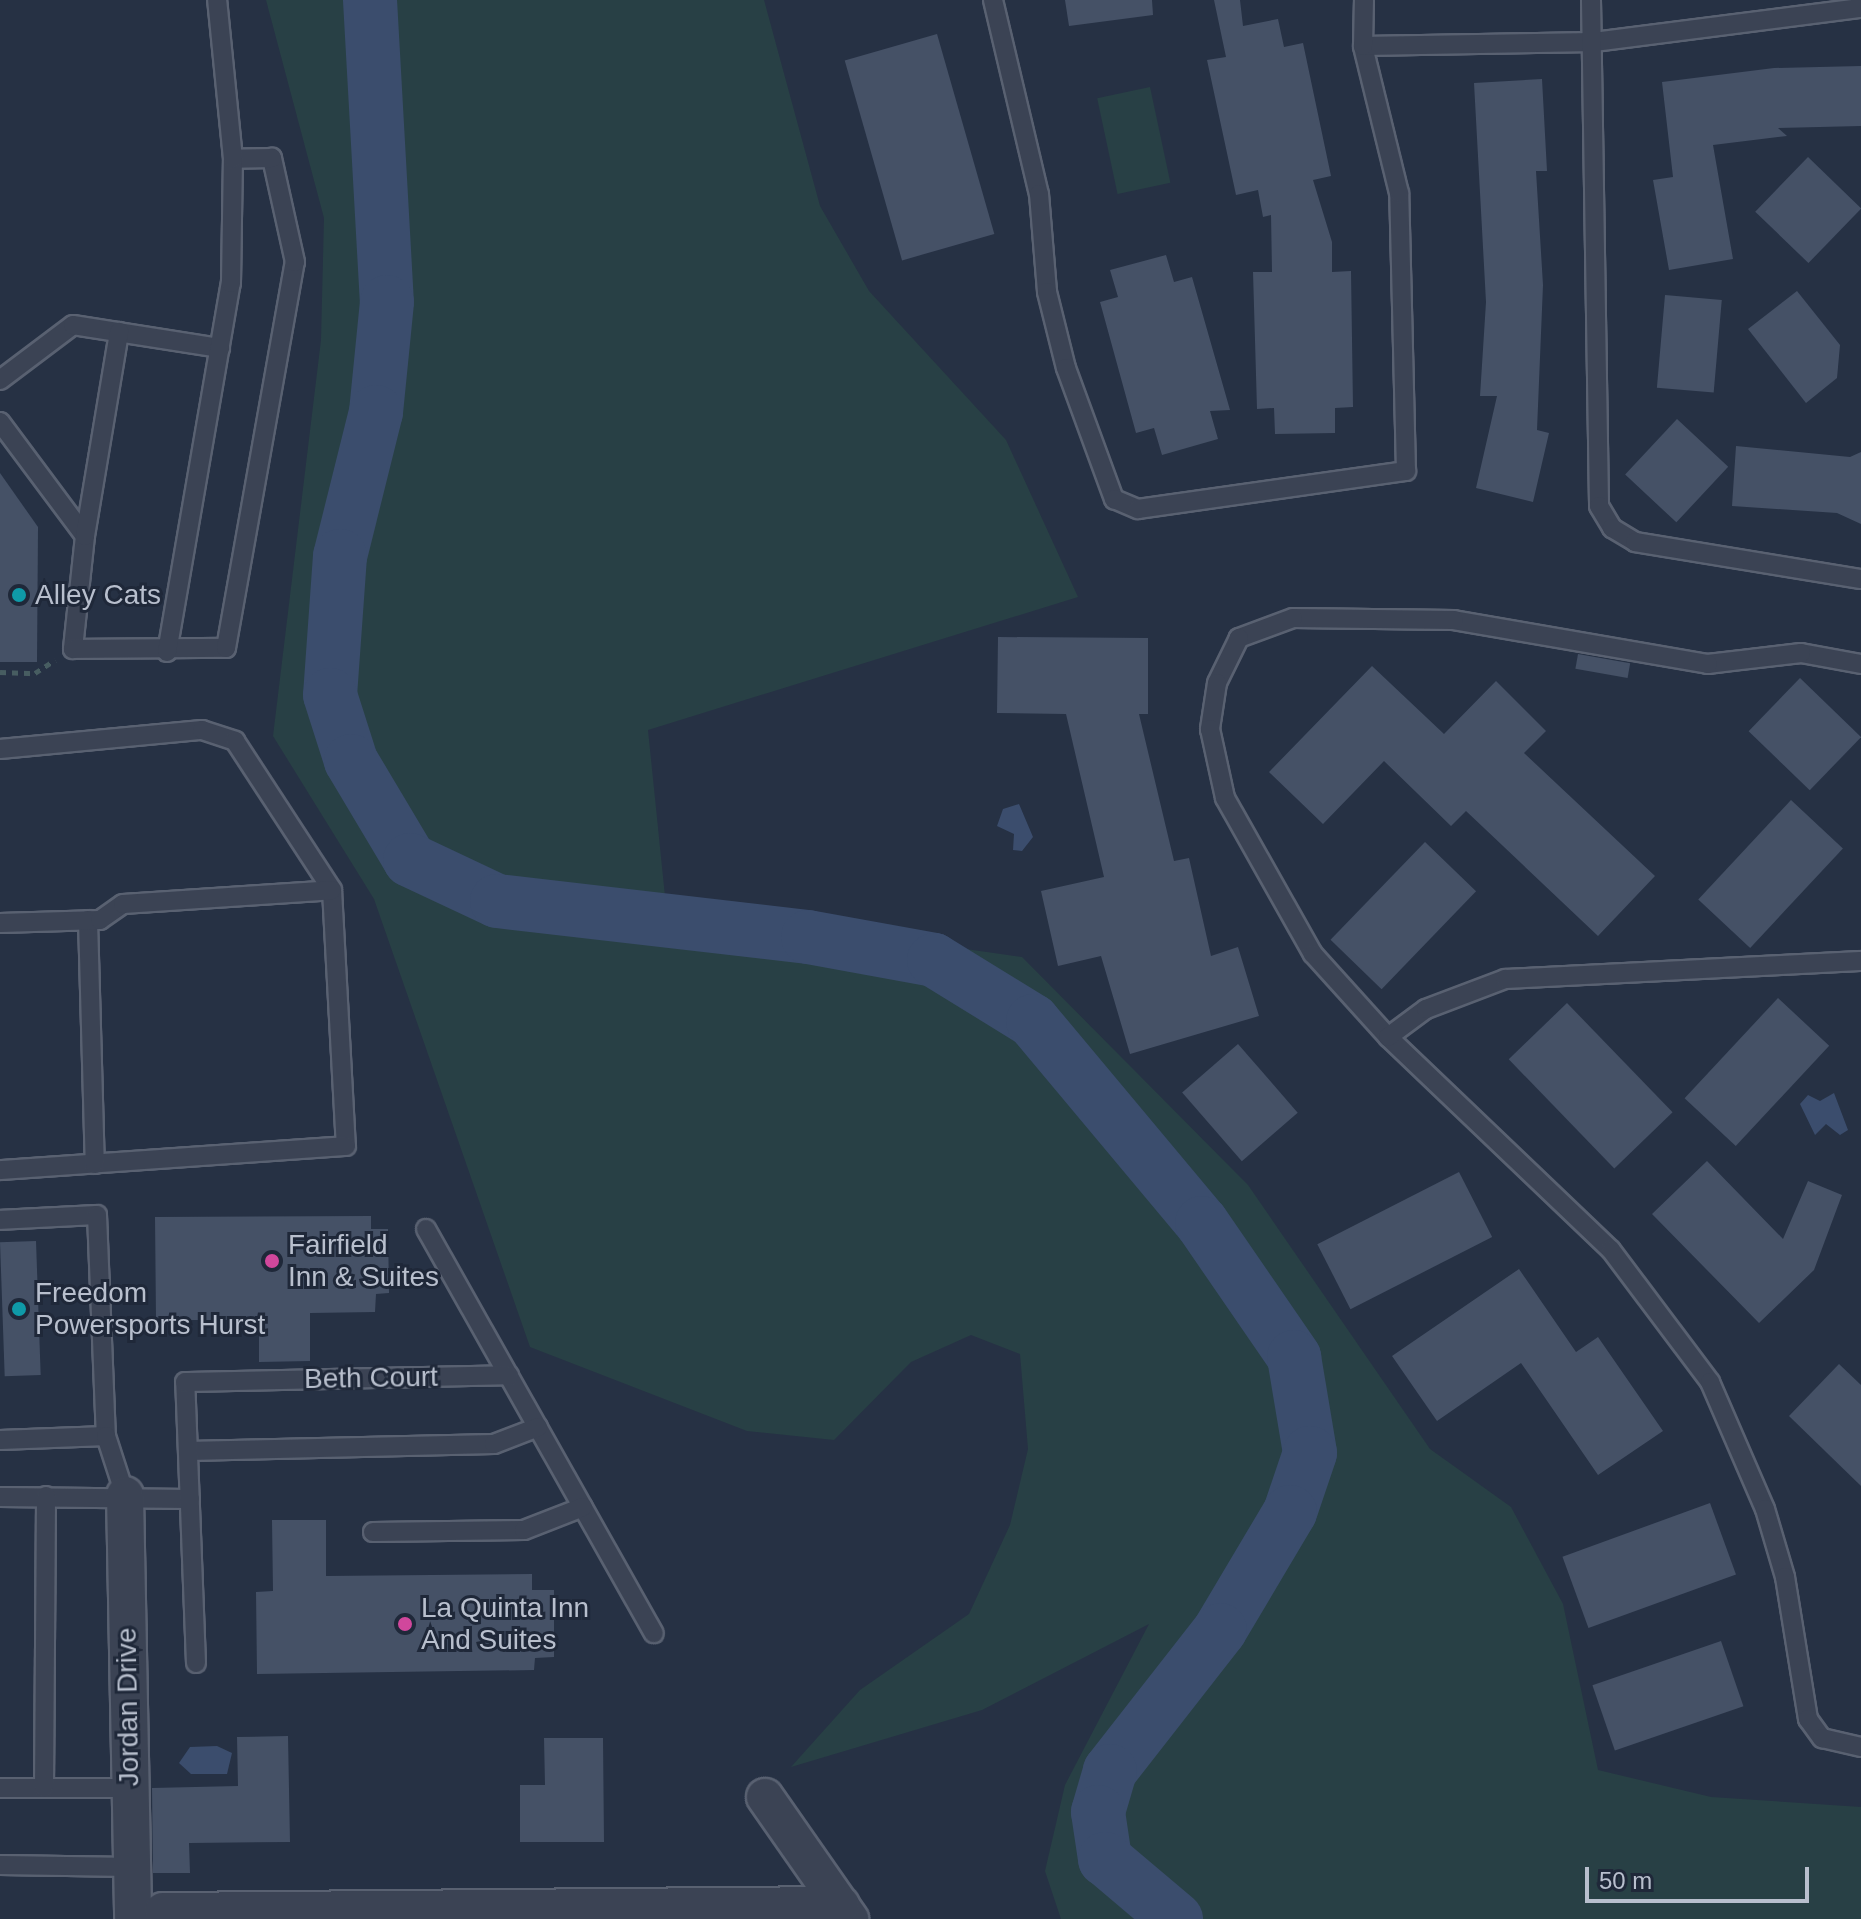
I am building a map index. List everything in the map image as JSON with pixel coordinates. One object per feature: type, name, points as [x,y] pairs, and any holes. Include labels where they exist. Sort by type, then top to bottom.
[{"type":"street","name":"Jordan Drive","points":[[125,1495],[132,1867],[148,1915]]},
{"type":"street","points":[[765,1797],[846,1912]]},
{"type":"street","points":[[148,1915],[846,1912]]},
{"type":"lane","points":[[167,652],[231,283],[233,159],[217,0]]},
{"type":"lane","points":[[993,0],[1039,194],[1047,292],[1066,368],[1114,499],[1138,509],[1406,471],[1399,193],[1363,46],[1364,0]]},
{"type":"lane","points":[[1591,0],[1599,506],[1612,528],[1635,542],[1861,579]]},
{"type":"lane","points":[[1363,46],[1594,42],[1861,8]]},
{"type":"lane","points":[[119,332],[85,536],[73,649],[167,652],[226,648],[295,262],[272,158],[233,159]]},
{"type":"lane","points":[[0,380],[73,325],[220,348]]},
{"type":"lane","points":[[0,422],[85,536]]},
{"type":"lane","points":[[1861,664],[1801,653],[1708,664],[1454,620],[1364,614],[1293,618],[1239,638],[1217,683],[1210,729],[1225,798],[1313,954],[1388,1037],[1611,1250],[1710,1382],[1785,1577],[1808,1719],[1822,1738],[1861,1747]]},
{"type":"lane","points":[[0,749],[202,730],[235,741],[332,890],[346,1146],[0,1170]]},
{"type":"lane","points":[[0,923],[88,920],[123,904],[332,890]]},
{"type":"lane","points":[[88,920],[95,1164]]},
{"type":"lane","points":[[1388,1037],[1426,1009],[1505,979],[1861,961]]},
{"type":"lane","points":[[0,1220],[97,1215],[106,1436],[125,1495]]},
{"type":"lane","points":[[426,1229],[654,1633]]},
{"type":"lane","name":"Beth Court","points":[[188,1451],[185,1382],[509,1375]]},
{"type":"lane","points":[[196,1663],[188,1451],[494,1444],[538,1427]]},
{"type":"lane","points":[[0,1440],[106,1436]]},
{"type":"lane","points":[[0,1497],[125,1495],[190,1499]]},
{"type":"lane","points":[[44,1788],[46,1496]]},
{"type":"lane","points":[[373,1532],[524,1530],[583,1507]]},
{"type":"lane","points":[[0,1788],[130,1788]]},
{"type":"lane","points":[[0,1865],[132,1867]]},
{"type":"path","points":[[0,672],[35,673],[73,649]]},
{"type":"green space","points":[[266,0],[764,0],[820,206],[869,291],[1006,440],[1078,597],[648,730],[666,906],[1022,957],[1248,1185],[1430,1449],[1511,1507],[1563,1604],[1598,1770],[1711,1797],[1861,1807],[1861,1919],[1061,1919],[1045,1871],[1065,1785],[1149,1624],[982,1710],[791,1767],[860,1690],[969,1614],[1010,1525],[1028,1449],[1020,1354],[971,1335],[911,1362],[834,1440],[747,1431],[530,1347],[374,899],[273,736],[321,340],[324,218]]},
{"type":"green space","points":[[1150,87],[1170,183],[1118,194],[1097,98]]},
{"type":"water","points":[[1019,804],[1033,837],[1022,851],[1013,850],[1014,834],[997,826],[1003,809]]},
{"type":"water","points":[[1834,1093],[1848,1130],[1840,1135],[1826,1124],[1815,1135],[1800,1104],[1808,1095],[1820,1101]]},
{"type":"water","points":[[217,1746],[232,1753],[227,1774],[191,1774],[179,1763],[190,1747]]},
{"type":"building","points":[[1065,0],[1152,0],[1153,15],[1069,26]]},
{"type":"building","points":[[1214,0],[1240,0],[1243,26],[1278,19],[1284,47],[1303,43],[1331,176],[1313,180],[1332,242],[1332,272],[1351,271],[1353,407],[1335,408],[1335,433],[1275,434],[1274,408],[1257,409],[1253,272],[1272,272],[1271,215],[1263,217],[1258,190],[1236,195],[1207,60],[1226,57]]},
{"type":"building","points":[[937,34],[994,234],[902,260],[845,60]]},
{"type":"building","points":[[1861,66],[1861,126],[1778,128],[1787,136],[1713,145],[1733,259],[1669,270],[1653,180],[1673,177],[1662,82],[1774,68]]},
{"type":"building","points":[[1542,79],[1547,171],[1536,171],[1543,285],[1537,430],[1549,433],[1533,502],[1476,488],[1497,396],[1480,396],[1486,302],[1474,83]]},
{"type":"building","points":[[1808,157],[1861,208],[1808,263],[1755,212]]},
{"type":"building","points":[[1166,255],[1174,282],[1192,277],[1230,410],[1210,411],[1218,439],[1162,455],[1154,428],[1136,433],[1100,302],[1118,297],[1110,270]]},
{"type":"building","points":[[1797,291],[1840,345],[1837,378],[1806,403],[1748,329]]},
{"type":"building","points":[[1665,295],[1722,300],[1714,393],[1657,388]]},
{"type":"building","points":[[1677,419],[1728,467],[1676,522],[1625,475]]},
{"type":"building","points":[[1736,446],[1850,457],[1861,452],[1861,524],[1837,513],[1732,506]]},
{"type":"building","name":"Alley Cats","points":[[0,473],[38,527],[37,662],[0,662]]},
{"type":"building","points":[[998,637],[1148,638],[1148,714],[1139,714],[1174,861],[1189,858],[1211,956],[1238,947],[1259,1016],[1130,1054],[1101,956],[1058,966],[1041,891],[1104,877],[1066,714],[997,713]]},
{"type":"building","points":[[1578,654],[1630,663],[1628,678],[1575,669]]},
{"type":"building","points":[[1372,666],[1444,734],[1496,681],[1546,731],[1524,753],[1655,876],[1598,936],[1466,811],[1451,826],[1384,761],[1323,824],[1269,772]]},
{"type":"building","points":[[1800,678],[1861,737],[1810,790],[1749,731]]},
{"type":"building","points":[[1791,800],[1843,848],[1750,948],[1698,899]]},
{"type":"building","points":[[1425,842],[1476,891],[1382,989],[1331,940]]},
{"type":"building","points":[[1778,998],[1829,1046],[1736,1146],[1685,1098]]},
{"type":"building","points":[[1567,1003],[1673,1112],[1614,1169],[1509,1059]]},
{"type":"building","points":[[1238,1044],[1298,1113],[1242,1161],[1182,1093]]},
{"type":"building","points":[[1707,1161],[1783,1239],[1808,1181],[1842,1195],[1814,1270],[1759,1323],[1652,1214]]},
{"type":"building","points":[[1459,1172],[1492,1237],[1350,1309],[1317,1244]]},
{"type":"building","name":"Fairfield Inn & Suites","points":[[371,1216],[371,1229],[388,1229],[389,1293],[376,1294],[375,1312],[310,1313],[310,1361],[259,1362],[259,1320],[156,1320],[155,1217]]},
{"type":"building","name":"Freedom Powersports Hurst","points":[[36,1241],[41,1375],[5,1376],[0,1242]]},
{"type":"building","points":[[1519,1269],[1576,1352],[1598,1337],[1663,1431],[1598,1475],[1521,1363],[1437,1421],[1392,1356]]},
{"type":"building","points":[[1839,1364],[1861,1385],[1861,1486],[1789,1416]]},
{"type":"building","points":[[1710,1503],[1736,1574],[1588,1628],[1562,1557]]},
{"type":"building","name":"La Quinta Inn And Suites","points":[[272,1520],[326,1520],[326,1576],[532,1574],[532,1590],[554,1590],[554,1657],[535,1658],[534,1670],[257,1674],[256,1592],[273,1591]]},
{"type":"building","points":[[1721,1641],[1743,1706],[1615,1751],[1592,1685]]},
{"type":"building","points":[[288,1736],[290,1842],[189,1843],[190,1873],[153,1873],[152,1788],[238,1786],[237,1737]]},
{"type":"building","points":[[544,1738],[603,1738],[604,1842],[520,1842],[520,1785],[545,1785]]},
{"type":"waterway","points":[[370,0],[387,302],[376,412],[340,556],[330,695],[351,761],[410,860],[497,901],[808,937],[934,960],[1033,1021],[1202,1223],[1294,1357],[1310,1453],[1290,1512],[1220,1630],[1110,1771],[1098,1812],[1105,1859],[1176,1919]]},
{"type":"place","name":"Alley Cats","points":[[19,595]]},
{"type":"place","name":"Fairfield Inn & Suites","points":[[272,1261]]},
{"type":"place","name":"Freedom Powersports Hurst","points":[[19,1309]]},
{"type":"place","name":"La Quinta Inn And Suites","points":[[405,1624]]}]
